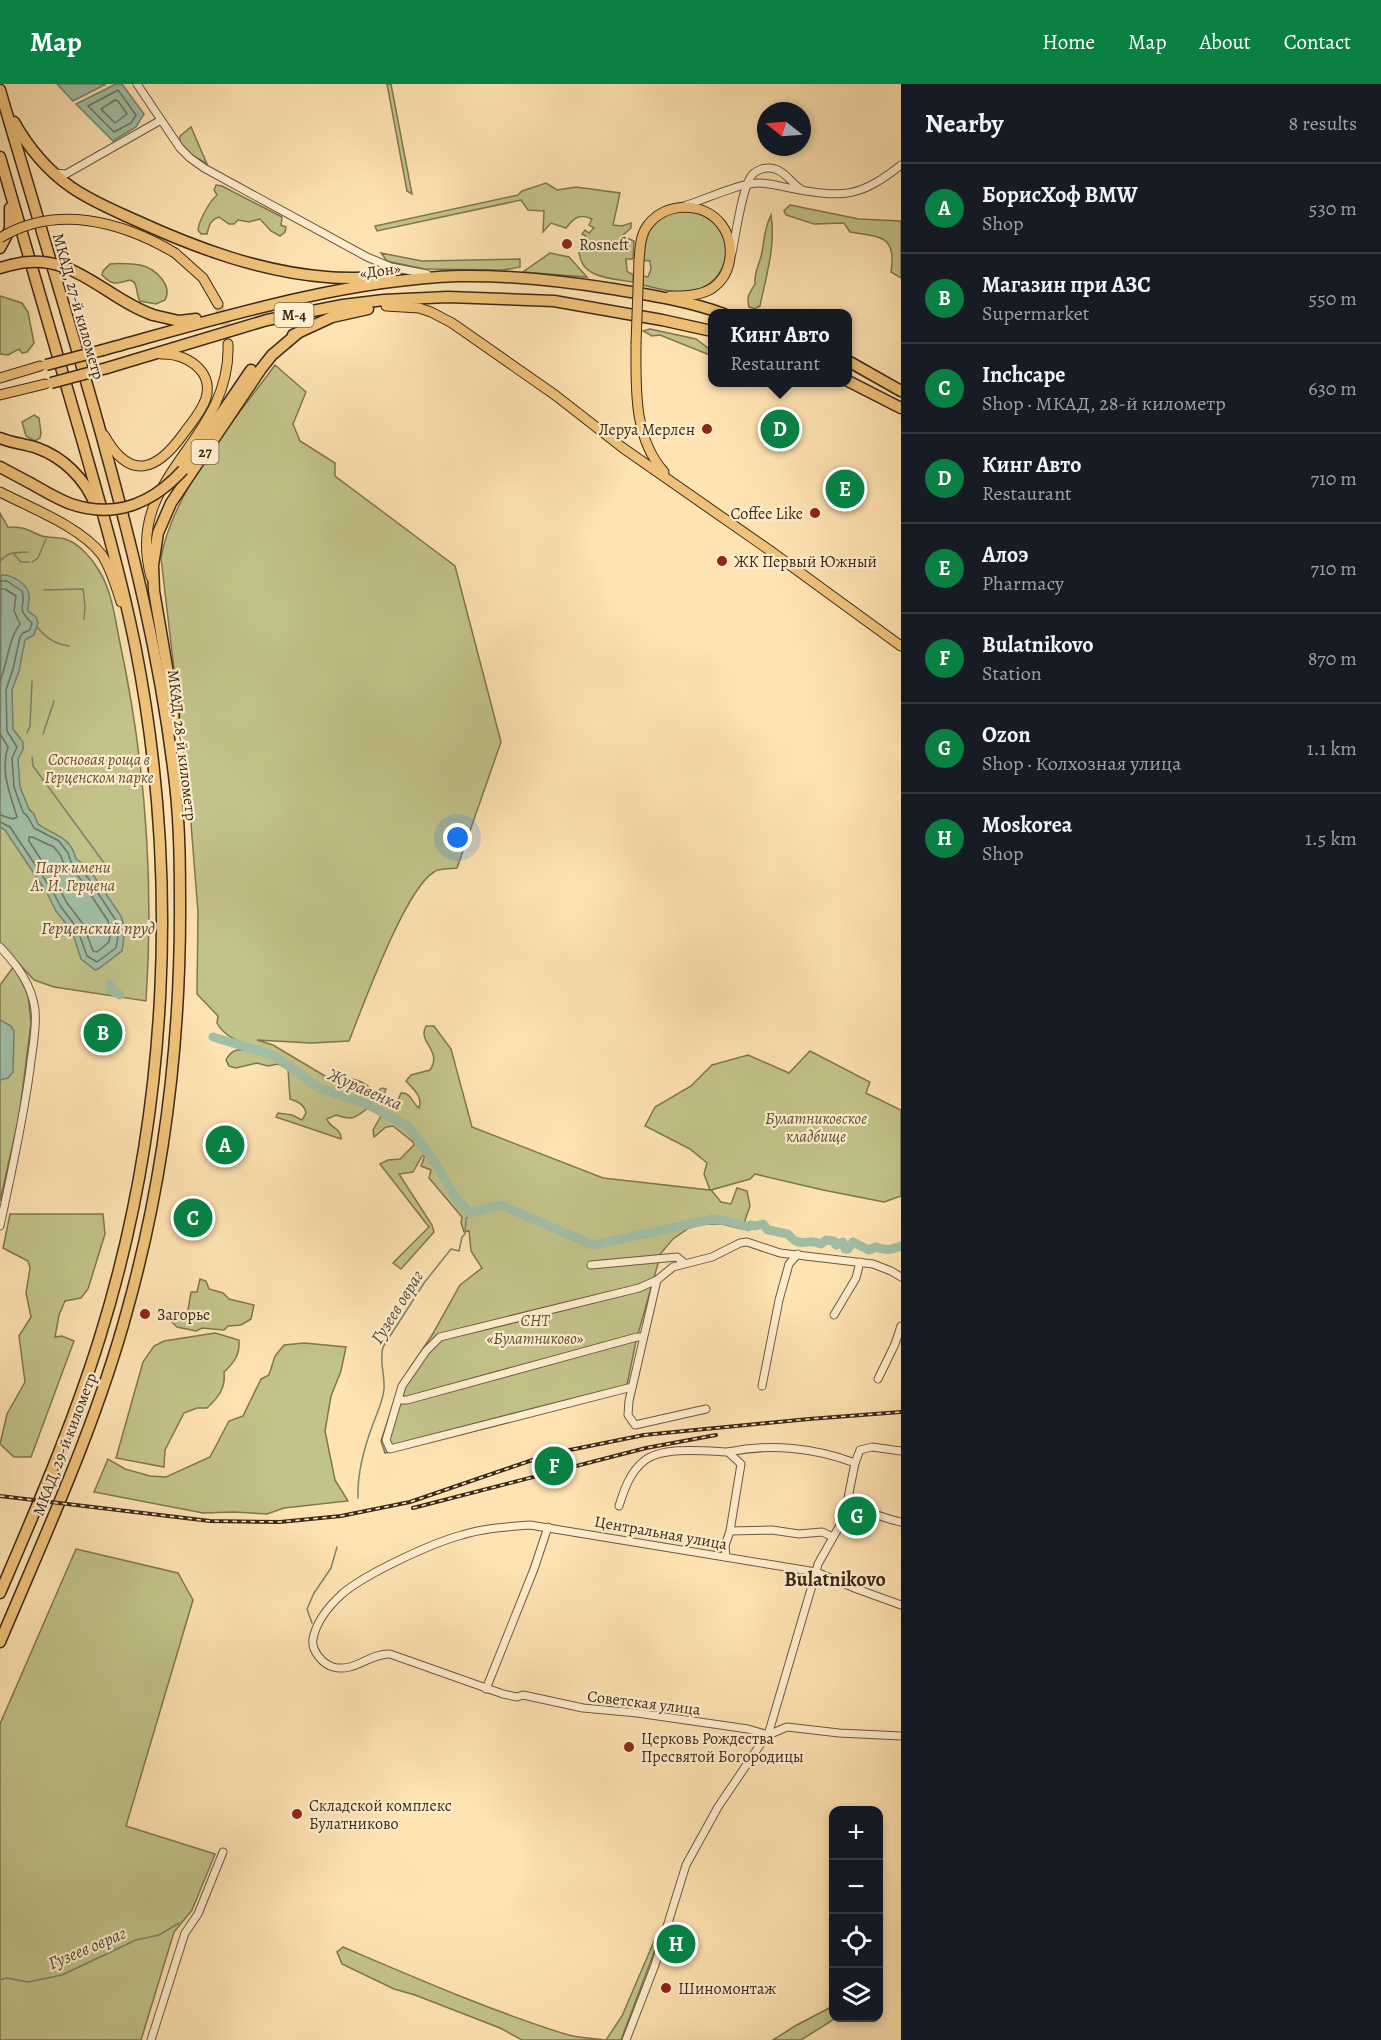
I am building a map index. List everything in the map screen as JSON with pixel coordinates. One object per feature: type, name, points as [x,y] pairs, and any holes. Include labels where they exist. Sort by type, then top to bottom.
[{"type":"highway","points":[[0,90],[21,134],[53,172],[70,186],[103,205],[162,232],[232,258],[293,273],[328,278],[425,279]]},
{"type":"highway","name":"МКАД, 27-й километр","points":[[0,90],[128,530]]},
{"type":"highway","name":"МКАД, 27-й километр","points":[[0,157],[109,536]]},
{"type":"highway","points":[[0,248],[8,236],[11,219],[4,172]]},
{"type":"highway","points":[[0,268],[25,262],[44,262],[72,269],[137,308],[153,315],[179,321],[226,316]]},
{"type":"highway","name":"«Дон»","points":[[43,366],[265,306],[338,292],[459,276],[556,281],[651,295],[708,310]]},
{"type":"highway","name":"«Дон»","points":[[48,383],[156,354],[267,320],[354,304],[437,298],[554,302],[662,320],[708,331]]},
{"type":"highway","name":"27","points":[[0,467],[69,504],[96,509],[125,508],[153,497],[169,486],[183,470],[250,371],[281,342],[332,317],[437,298]]},
{"type":"highway","name":"27","points":[[178,818],[173,702],[154,591],[154,550],[158,533],[171,502],[261,369],[272,355],[298,333]]},
{"type":"highway","points":[[852,363],[901,391]]},
{"type":"highway","points":[[852,383],[901,408]]},
{"type":"highway","points":[[0,438],[43,450],[75,472],[93,498],[116,560]]},
{"type":"highway","name":"МКАД, 28-й километр","points":[[128,530],[159,670],[176,787],[178,818],[180,942],[175,1036],[160,1161],[142,1252]]},
{"type":"highway","name":"МКАД, 28-й километр","points":[[109,536],[135,645],[157,789],[161,851],[161,942],[154,1070],[142,1158],[124,1248]]},
{"type":"highway","name":"МКАД, 29-й километр","points":[[0,1593],[80,1396],[109,1308],[124,1248]]},
{"type":"highway","name":"МКАД, 29-й километр","points":[[0,1642],[53,1517],[98,1402],[127,1313],[142,1252]]},
{"type":"main road","points":[[651,295],[682,296],[710,290],[726,273],[730,261],[730,248],[727,233],[719,221],[707,212],[696,208],[669,209],[647,226],[640,243],[636,344],[637,408],[644,433],[657,463],[671,480]]},
{"type":"main road","points":[[0,238],[19,228],[64,219],[82,219],[122,228],[175,253],[203,278],[218,304]]},
{"type":"main road","points":[[386,306],[419,308],[444,318],[555,395],[623,448],[901,646]]},
{"type":"main road","points":[[154,591],[145,549],[149,516],[164,483],[209,418],[219,398],[226,375],[228,344]]},
{"type":"main road","points":[[95,414],[114,452],[125,462],[147,466],[163,458],[198,414],[207,388],[202,373],[193,362],[179,355],[156,354]]},
{"type":"main road","points":[[0,378],[43,366]]},
{"type":"main road","points":[[0,395],[48,383]]},
{"type":"main road","points":[[623,448],[636,448],[641,443],[644,433]]},
{"type":"main road","points":[[641,460],[646,456],[657,463]]},
{"type":"main road","points":[[2,493],[71,529],[87,540],[106,563],[135,645]]},
{"type":"street","points":[[137,84],[180,147],[204,168],[350,249],[391,267],[420,273],[459,276]]},
{"type":"street","points":[[53,172],[66,174],[161,120]]},
{"type":"street","points":[[682,207],[748,185],[764,183],[840,195],[857,192],[884,179],[901,165]]},
{"type":"street","points":[[730,261],[748,185],[753,174],[758,170],[770,168],[781,171],[794,184],[805,190]]},
{"type":"street","points":[[0,947],[25,979],[35,1013],[22,1124],[0,1225]]},
{"type":"street","points":[[632,1387],[390,1449],[386,1440],[402,1386],[426,1351],[440,1337],[639,1288],[657,1280],[673,1267],[712,1257],[740,1243],[747,1242],[780,1252],[873,1264],[901,1277]]},
{"type":"street","points":[[762,1386],[779,1300],[789,1264],[798,1254]]},
{"type":"street","points":[[591,1265],[677,1257],[683,1262],[681,1264]]},
{"type":"street","points":[[834,1315],[856,1278],[860,1262]]},
{"type":"street","points":[[657,1280],[642,1337],[628,1415],[635,1425],[706,1409]]},
{"type":"street","points":[[878,1379],[901,1326]]},
{"type":"street","points":[[398,1400],[642,1337]]},
{"type":"street","points":[[626,2040],[651,1976],[686,1865],[709,1822],[761,1742],[768,1735],[818,1564],[844,1518],[855,1463],[860,1450],[872,1447],[901,1451]]},
{"type":"street","points":[[619,1506],[631,1476],[643,1461],[653,1455],[678,1451],[810,1449],[855,1463]]},
{"type":"street","points":[[726,1557],[725,1546],[730,1531],[741,1464],[728,1452]]},
{"type":"street","points":[[848,1505],[871,1512],[877,1517],[901,1522]]},
{"type":"street","name":"Центральная улица","points":[[486,1689],[390,1654],[380,1653],[357,1665],[336,1668],[328,1665],[313,1649],[312,1641],[327,1611],[342,1594],[356,1584],[414,1554],[460,1535],[494,1528],[530,1525],[816,1572],[901,1605]]},
{"type":"street","points":[[486,1689],[534,1569],[548,1527]]},
{"type":"street","points":[[730,1531],[772,1530],[799,1534],[822,1532],[833,1537]]},
{"type":"street","name":"Советская улица","points":[[486,1689],[517,1697],[523,1695],[583,1708],[737,1727],[768,1735],[787,1727],[838,1733],[901,1736]]},
{"type":"street","points":[[151,2040],[185,1933],[198,1914],[223,1852]]},
{"type":"green space","points":[[387,84],[391,84],[412,194],[407,191]]},
{"type":"green space","points":[[191,127],[207,164],[192,155],[180,142],[180,136]]},
{"type":"green space","points":[[546,183],[557,190],[576,187],[620,193],[613,225],[622,226],[631,223],[631,228],[622,236],[634,241],[633,259],[626,259],[627,271],[633,275],[633,282],[606,278],[584,266],[579,248],[584,249],[586,236],[582,234],[585,230],[589,233],[594,228],[589,225],[592,219],[584,216],[577,218],[566,228],[551,223],[543,232],[544,211],[528,210],[521,200],[377,231],[375,226],[518,195],[522,191]]},
{"type":"green space","points":[[216,185],[282,217],[281,225],[286,227],[285,232],[280,236],[271,231],[260,219],[249,222],[238,220],[234,224],[229,224],[219,217],[209,226],[207,234],[201,234],[198,230],[199,226],[205,211],[217,195],[214,190]]},
{"type":"green space","points":[[790,205],[859,219],[901,221],[901,278],[891,272],[891,251],[889,244],[884,240],[850,232],[844,223],[814,224],[786,215],[784,211]]},
{"type":"green space","points":[[678,209],[701,213],[714,220],[722,231],[726,243],[726,256],[722,268],[714,280],[703,288],[688,292],[643,285],[643,276],[648,277],[651,269],[650,261],[642,260],[642,249],[651,224]]},
{"type":"green space","points":[[771,215],[770,261],[760,306],[755,309],[749,307],[748,297],[755,284],[755,275]]},
{"type":"green space","points":[[381,253],[422,261],[520,259],[520,267],[504,270],[424,269],[387,261]]},
{"type":"green space","points":[[550,253],[569,257],[587,277],[523,272]]},
{"type":"green space","points":[[110,264],[140,265],[157,273],[167,289],[165,300],[156,304],[140,301],[134,282],[130,280],[115,283],[109,281],[102,275]]},
{"type":"green space","points":[[0,296],[22,303],[28,312],[34,343],[27,352],[22,353],[19,349],[8,355],[0,354]]},
{"type":"green space","points":[[650,329],[696,339],[708,348],[708,354],[660,335],[652,336],[643,331]]},
{"type":"green space","points":[[275,365],[306,392],[293,424],[300,441],[335,463],[335,476],[455,566],[501,742],[457,868],[434,872],[410,901],[374,977],[349,1041],[311,1043],[257,1040],[273,1045],[330,1079],[357,1080],[376,1092],[382,1088],[386,1089],[381,1102],[383,1105],[398,1100],[401,1093],[404,1093],[419,1108],[420,1100],[406,1081],[411,1075],[430,1070],[434,1057],[424,1032],[426,1026],[434,1026],[451,1049],[472,1127],[603,1178],[710,1190],[704,1174],[707,1163],[690,1149],[645,1126],[655,1107],[691,1086],[712,1065],[748,1055],[789,1073],[810,1051],[870,1082],[866,1093],[901,1110],[901,1196],[884,1202],[755,1174],[750,1179],[711,1190],[721,1202],[731,1204],[737,1188],[747,1191],[750,1206],[742,1229],[722,1224],[704,1224],[689,1228],[673,1239],[661,1253],[636,1341],[626,1390],[385,1453],[381,1441],[400,1383],[432,1335],[460,1285],[482,1268],[471,1251],[469,1231],[464,1232],[462,1217],[429,1178],[431,1170],[421,1166],[425,1155],[422,1156],[413,1172],[399,1174],[432,1225],[434,1232],[401,1269],[393,1263],[429,1227],[380,1164],[388,1160],[400,1159],[414,1145],[413,1142],[393,1126],[386,1127],[374,1137],[373,1130],[381,1116],[372,1105],[356,1117],[336,1115],[327,1119],[340,1132],[341,1139],[276,1117],[278,1113],[292,1115],[302,1120],[306,1113],[298,1102],[290,1099],[288,1069],[278,1064],[268,1066],[257,1063],[236,1068],[229,1066],[226,1060],[235,1051],[255,1051],[257,1048],[240,1042],[224,1032],[217,1023],[218,1016],[197,994],[198,912],[189,798],[161,558],[178,507],[192,482],[207,457]]},
{"type":"green space","points":[[34,415],[39,418],[41,433],[40,438],[35,441],[26,436],[22,422]]},
{"type":"green space","name":"Парк имени А. И. Герцена","points":[[0,513],[8,527],[23,528],[45,537],[65,539],[79,547],[98,569],[110,595],[136,732],[145,821],[149,911],[146,1001],[54,987],[34,980],[0,943]]},
{"type":"green space","points":[[14,966],[28,995],[31,1023],[19,1117],[0,1201],[0,985]]},
{"type":"green space","points":[[10,1214],[103,1214],[105,1234],[88,1289],[81,1298],[65,1301],[59,1315],[55,1337],[62,1336],[74,1341],[31,1457],[14,1457],[0,1444],[7,1414],[25,1382],[19,1336],[31,1317],[26,1293],[30,1268],[28,1261],[3,1248]]},
{"type":"green space","points":[[200,1279],[206,1281],[209,1289],[223,1293],[229,1299],[254,1305],[251,1319],[241,1325],[228,1326],[224,1330],[202,1328],[196,1331],[177,1327],[168,1318],[172,1314],[187,1316],[191,1292],[197,1292]]},
{"type":"green space","points":[[215,1333],[239,1340],[238,1354],[224,1372],[222,1388],[215,1400],[207,1408],[197,1408],[184,1413],[165,1450],[164,1467],[116,1458],[143,1362],[154,1346],[164,1341]]},
{"type":"green space","points":[[304,1343],[346,1347],[341,1371],[331,1396],[325,1431],[335,1480],[348,1501],[284,1508],[267,1514],[203,1513],[94,1492],[108,1459],[125,1469],[150,1476],[166,1477],[210,1457],[229,1421],[243,1416],[261,1379],[269,1375],[275,1356],[284,1345]]},
{"type":"green space","points":[[76,1549],[178,1573],[193,1600],[126,1826],[215,1854],[192,1910],[174,1932],[141,2040],[0,2040],[0,1724]]},
{"type":"green space","points":[[658,1932],[661,1934],[621,2040],[606,2040],[622,2016]]},
{"type":"green space","points":[[343,1947],[425,1982],[537,2025],[565,2034],[606,2040],[522,2040],[500,2028],[394,1989],[342,1964],[337,1952]]},
{"type":"green space","points":[[829,2008],[830,2022],[801,2040],[773,2040]]},
{"type":"water","points":[[57,84],[106,84],[73,101]]},
{"type":"water","points":[[116,84],[122,84],[144,114],[136,127],[113,141],[76,104]]},
{"type":"water","name":"Герценский пруд","points":[[1,575],[14,578],[26,587],[29,595],[28,611],[36,617],[38,623],[34,635],[25,640],[19,671],[12,690],[13,729],[23,742],[23,749],[18,759],[20,787],[38,824],[70,845],[76,859],[88,867],[121,916],[125,929],[122,951],[95,970],[81,959],[72,931],[56,911],[47,893],[5,830],[0,827]]},
{"type":"water","points":[[0,1020],[11,1026],[14,1031],[13,1072],[8,1078],[0,1080]]},
{"type":"waterway","points":[[32,562],[38,558],[46,539]]},
{"type":"waterway","points":[[0,562],[9,554],[28,552]]},
{"type":"waterway","points":[[13,553],[21,562],[29,562]]},
{"type":"waterway","points":[[44,590],[83,589],[84,619]]},
{"type":"waterway","points":[[37,627],[51,640],[69,646]]},
{"type":"waterway","points":[[27,733],[30,726],[32,681]]},
{"type":"waterway","points":[[43,734],[54,701]]},
{"type":"waterway","points":[[32,757],[33,766],[107,867]]},
{"type":"waterway","name":"Журавенка","points":[[110,984],[111,990],[120,995]]},
{"type":"waterway","name":"Журавенка","points":[[108,993],[111,990]]},
{"type":"waterway","points":[[213,1037],[273,1055],[321,1089],[365,1103],[409,1127],[434,1161],[458,1201],[470,1213],[501,1205],[593,1245],[713,1219],[748,1227],[763,1224],[768,1230],[788,1234],[800,1242],[821,1244],[826,1240],[834,1241],[836,1245],[843,1242],[845,1249],[848,1249],[853,1242],[869,1250],[876,1247],[888,1250],[901,1246]]},
{"type":"waterway","name":"Гузеев овраг","points":[[358,1498],[362,1460],[383,1393],[383,1347],[424,1283],[451,1249],[459,1251],[462,1237],[465,1234],[466,1219],[470,1213]]},
{"type":"waterway","name":"Гузеев овраг","points":[[312,1623],[307,1609],[314,1593],[331,1568],[337,1547]]},
{"type":"waterway","name":"Гузеев овраг","points":[[0,1980],[7,1978],[28,1982],[62,1975],[136,1940],[159,1935],[179,1923]]},
{"type":"tunnel","points":[[218,304],[225,323],[228,344]]},
{"type":"railway","points":[[0,1496],[210,1521],[280,1522],[341,1516],[410,1502],[550,1454],[644,1435],[901,1412]]},
{"type":"railway","points":[[413,1508],[646,1448],[716,1435]]},
{"type":"place","name":"Rosneft","points":[[567,244]]},
{"type":"place","name":"Леруа Мерлен","points":[[707,429]]},
{"type":"place","name":"Кинг Авто","points":[[780,429]]},
{"type":"place","name":"Алоэ","points":[[845,489]]},
{"type":"place","name":"Coffee Like","points":[[815,513]]},
{"type":"place","name":"ЖК Первый Южный","points":[[722,561]]},
{"type":"place","name":"Магазин при АЗС","points":[[103,1033]]},
{"type":"place","name":"БорисХоф BMW","points":[[225,1145]]},
{"type":"place","name":"Inchcape","points":[[193,1218]]},
{"type":"place","name":"Загорье","points":[[145,1314]]},
{"type":"place","name":"Bulatnikovo","points":[[554,1466]]},
{"type":"place","name":"Ozon","points":[[857,1516]]},
{"type":"place","name":"Церковь Рождества Пресвятой Богородицы","points":[[629,1747]]},
{"type":"place","name":"Складской комплекс Булатниково","points":[[297,1814]]},
{"type":"place","name":"Moskorea","points":[[676,1944]]},
{"type":"place","name":"Шиномонтаж","points":[[666,1988]]},
{"type":"district","name":"Bulatnikovo","points":[[835,1579]]},
{"type":"park label","name":"Сосновая роща в Герценском парке","points":[[99,768]]},
{"type":"park label","name":"Булатниковское кладбище","points":[[816,1127]]},
{"type":"park label","name":"СНТ «Булатниково»","points":[[535,1329]]}]
